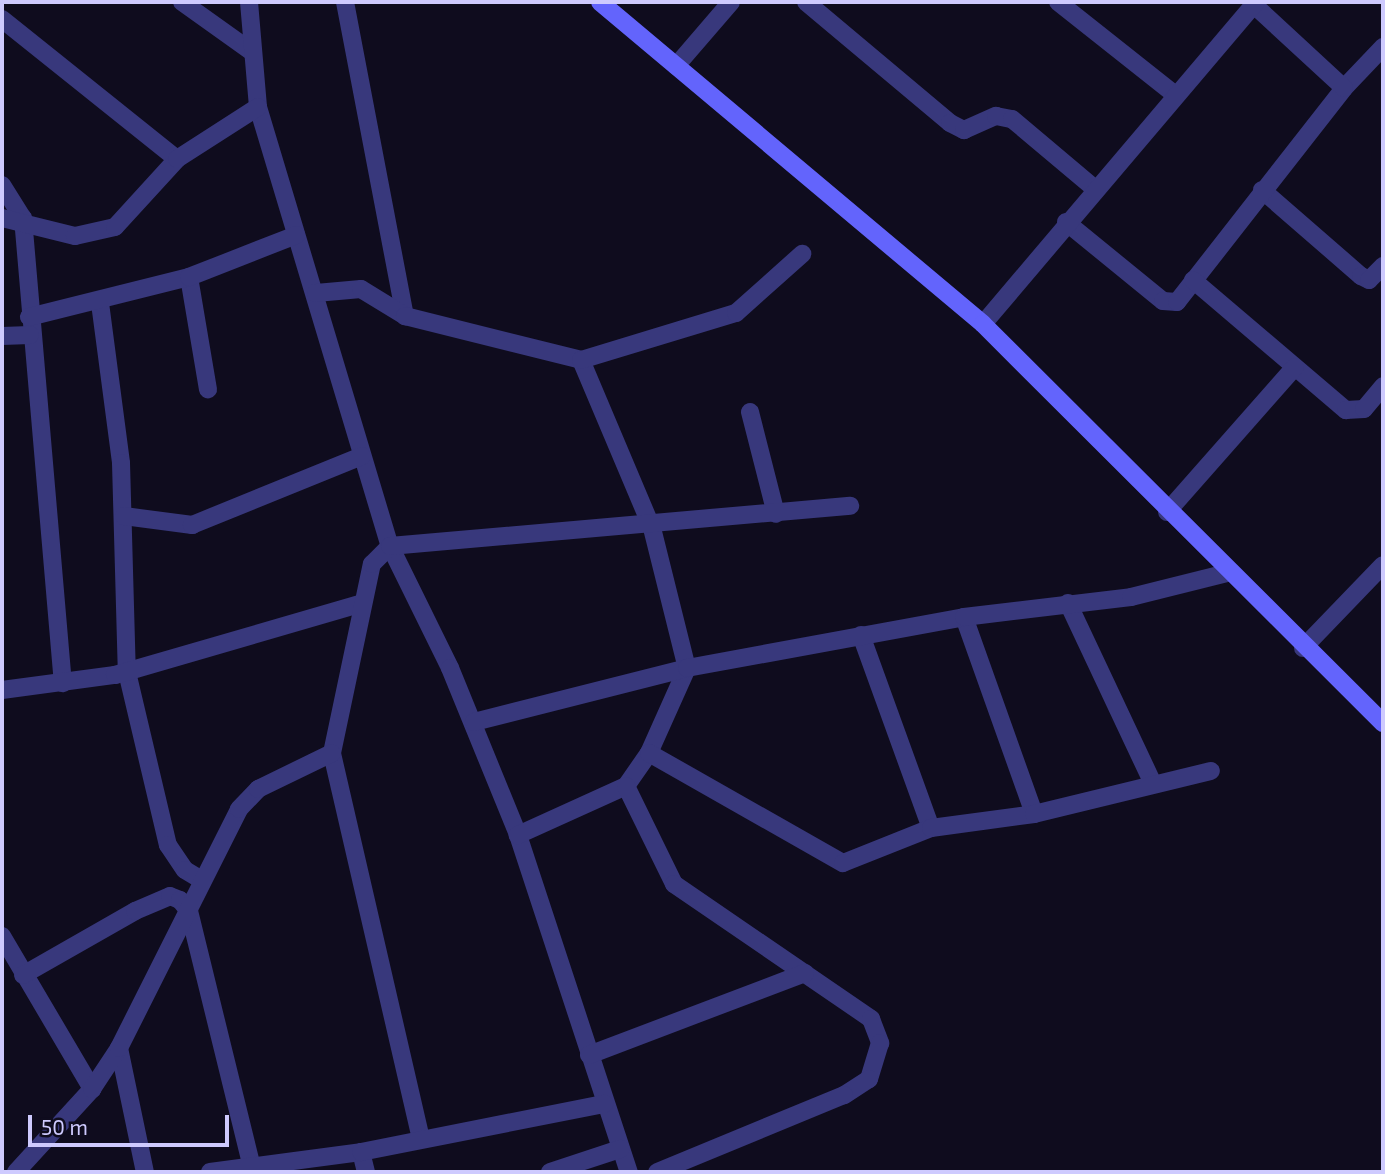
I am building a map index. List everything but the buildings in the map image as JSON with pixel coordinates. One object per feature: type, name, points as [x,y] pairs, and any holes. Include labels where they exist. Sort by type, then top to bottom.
[{"type":"main road","points":[[600,2],[983,324],[1227,573],[1383,723]]},
{"type":"street","points":[[182,2],[252,52]]},
{"type":"street","points":[[249,2],[258,107],[390,546],[474,722],[518,835],[604,1104],[629,1172]]},
{"type":"street","points":[[345,2],[405,316]]},
{"type":"street","points":[[676,66],[731,2]]},
{"type":"street","points":[[806,2],[950,123],[964,130],[996,116],[1012,119],[1094,188]]},
{"type":"street","points":[[1058,2],[1172,93]]},
{"type":"street","points":[[983,324],[1172,93],[1255,3],[1344,88]]},
{"type":"street","points":[[2,19],[177,159]]},
{"type":"street","points":[[1066,222],[1163,301],[1177,302],[1344,88],[1383,47]]},
{"type":"street","points":[[2,218],[23,218],[48,231],[95,236],[115,227],[177,159],[258,107]]},
{"type":"street","points":[[2,185],[23,218],[30,326],[63,683]]},
{"type":"street","points":[[1262,190],[1383,292]]},
{"type":"street","points":[[2,336],[189,277],[296,235]]},
{"type":"street","points":[[316,293],[361,289],[405,316],[581,360],[736,313],[802,254]]},
{"type":"street","points":[[1369,280],[1383,266]]},
{"type":"street","points":[[189,277],[208,389]]},
{"type":"street","points":[[1193,280],[1352,412],[1364,409],[1383,386]]},
{"type":"street","points":[[100,303],[124,516],[127,671],[168,845],[200,879]]},
{"type":"street","points":[[518,835],[626,786],[649,753],[687,667],[652,528],[581,360]]},
{"type":"street","points":[[1167,512],[1295,367]]},
{"type":"street","points":[[750,412],[776,514]]},
{"type":"street","points":[[124,516],[192,525],[362,456]]},
{"type":"street","points":[[421,1139],[332,752],[359,604],[372,564],[390,546],[652,528],[850,506]]},
{"type":"street","points":[[1303,648],[1383,565]]},
{"type":"street","points":[[474,722],[687,667],[964,617],[1132,597],[1227,573]]},
{"type":"street","points":[[1068,603],[1153,784]]},
{"type":"street","points":[[2,690],[63,683],[127,671],[359,604]]},
{"type":"street","points":[[964,617],[1034,814]]},
{"type":"street","points":[[862,635],[932,828]]},
{"type":"street","points":[[16,1172],[92,1089],[119,1048],[189,911],[200,879],[239,809],[258,789],[332,752]]},
{"type":"street","points":[[649,753],[843,863],[932,828],[1034,814],[1211,771]]},
{"type":"street","points":[[626,786],[674,884],[871,1019],[880,1043],[869,1079],[657,1172]]},
{"type":"street","points":[[23,975],[159,900],[170,896],[189,911],[252,1170]]},
{"type":"street","points":[[2,936],[92,1089]]},
{"type":"street","points":[[589,1055],[805,973]]},
{"type":"street","points":[[119,1048],[145,1172]]},
{"type":"street","points":[[209,1172],[252,1170],[361,1152],[604,1104]]},
{"type":"street","points":[[550,1172],[620,1149]]},
{"type":"street","points":[[361,1152],[366,1172]]}]
